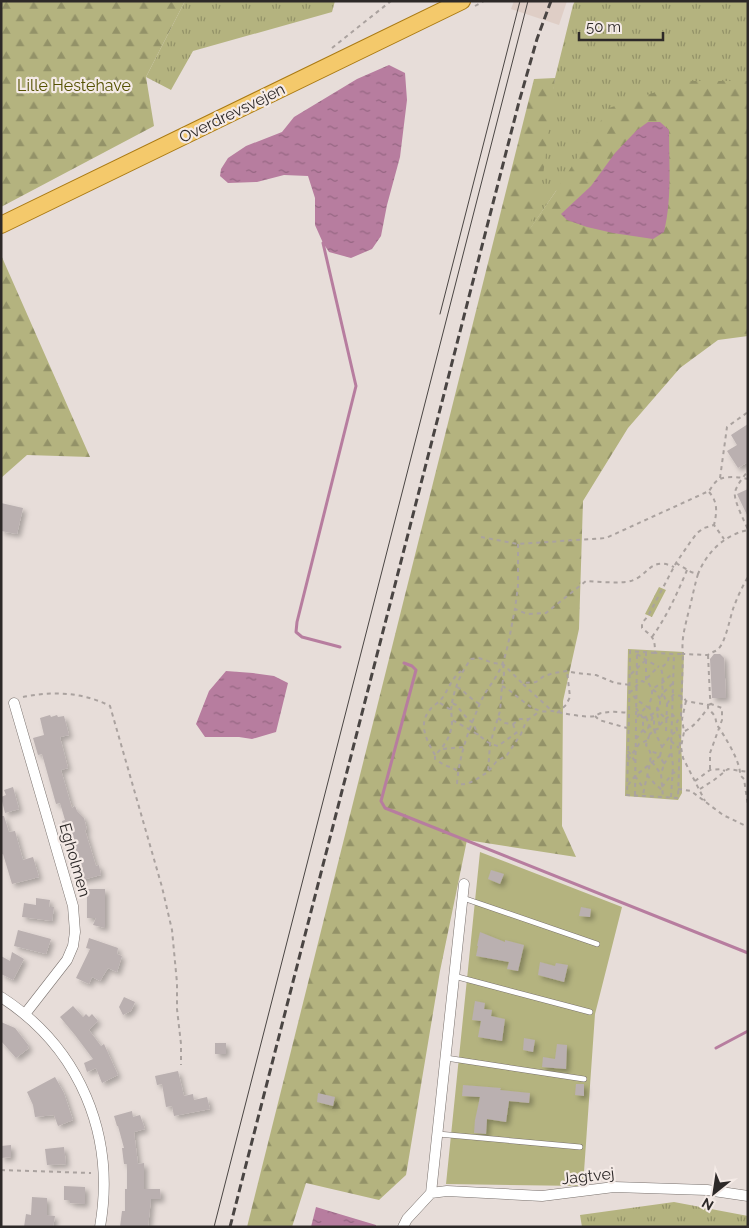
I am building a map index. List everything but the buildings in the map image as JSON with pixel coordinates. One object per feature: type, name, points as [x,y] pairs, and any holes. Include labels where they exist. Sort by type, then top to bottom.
[{"type":"main road","name":"Overdrevsvejen","points":[[1,225],[462,1]]},
{"type":"street","name":"Egholmen","points":[[14,702],[73,906],[75,932],[67,960],[25,1014]]},
{"type":"street","points":[[404,1227],[407,1219],[432,1193],[464,884]]},
{"type":"street","points":[[1,997],[25,1014],[51,1038],[71,1066],[86,1096],[99,1132],[103,1173],[103,1209],[100,1227]]},
{"type":"street","name":"Jagtvej","points":[[432,1193],[447,1191],[542,1196],[614,1187],[707,1190],[748,1196]]},
{"type":"lane","points":[[462,898],[597,944]]},
{"type":"lane","points":[[454,976],[590,1012]]},
{"type":"lane","points":[[446,1058],[584,1079]]},
{"type":"lane","points":[[438,1134],[580,1147]]},
{"type":"path","points":[[720,478],[727,427],[748,412]]},
{"type":"path","points":[[677,720],[681,716],[682,647],[694,586],[709,554],[724,539],[748,530],[735,498],[735,492],[748,471]]},
{"type":"path","points":[[481,537],[518,544],[606,538],[709,491],[720,478],[748,479]]},
{"type":"path","points":[[709,491],[717,509],[714,524],[724,539]]},
{"type":"path","points":[[655,653],[655,643],[652,636],[642,628],[642,623],[648,616],[676,563],[697,533],[714,524]]},
{"type":"path","points":[[518,544],[516,610],[503,664],[480,704],[463,747],[457,784],[463,785],[472,782],[488,772],[496,762],[507,755],[522,732],[526,722],[540,711]]},
{"type":"path","points":[[516,610],[527,614],[546,613],[586,581],[626,582],[638,578],[658,563],[666,563],[674,567]]},
{"type":"path","points":[[676,563],[698,574]]},
{"type":"path","points":[[652,636],[666,616],[688,570]]},
{"type":"path","points":[[672,714],[677,720],[677,731],[680,736],[678,798],[627,795],[630,652],[708,655],[718,649],[748,577]]},
{"type":"path","points":[[646,652],[646,679],[660,699]]},
{"type":"path","points":[[637,653],[659,668],[663,677],[663,693],[667,704],[666,731]]},
{"type":"path","points":[[634,795],[637,653]]},
{"type":"path","points":[[630,692],[634,690],[637,684],[668,662],[669,654]]},
{"type":"path","points":[[671,798],[674,654]]},
{"type":"path","points":[[708,655],[710,698],[712,704],[722,708],[720,728],[710,753],[710,770]]},
{"type":"path","points":[[435,754],[442,749],[451,731],[451,710],[454,692],[463,670],[471,659],[479,658],[503,664],[552,711],[557,713],[595,716],[608,712],[630,713]]},
{"type":"path","points":[[630,674],[646,660]]},
{"type":"path","points":[[488,772],[490,744],[500,711],[504,674],[503,664]]},
{"type":"path","points":[[458,770],[435,760],[435,754],[424,732],[423,723],[430,709],[440,703],[456,675],[463,670]]},
{"type":"path","points":[[522,683],[536,682],[544,676],[567,671],[596,675],[615,683],[630,684]]},
{"type":"path","points":[[557,713],[570,697],[567,671]]},
{"type":"path","points":[[652,689],[673,673]]},
{"type":"path","points":[[637,676],[649,684]]},
{"type":"path","points":[[671,735],[660,726],[657,707],[660,705],[663,693],[673,683]]},
{"type":"path","points":[[502,686],[540,711],[552,711]]},
{"type":"path","points":[[456,687],[464,690],[473,701],[480,704]]},
{"type":"path","points":[[652,689],[649,707],[654,719],[654,730],[662,747]]},
{"type":"path","points":[[630,692],[637,700],[649,707]]},
{"type":"path","points":[[14,702],[23,696],[73,694],[110,706],[160,880],[172,930],[181,1065]]},
{"type":"path","points":[[673,695],[683,696],[686,701],[708,707],[715,716],[715,722],[734,752],[741,771],[740,774],[744,779],[748,806]]},
{"type":"path","points":[[667,704],[673,695]]},
{"type":"path","points":[[686,701],[682,719],[684,732],[681,747],[683,758],[705,801]]},
{"type":"path","points":[[440,703],[451,710]]},
{"type":"path","points":[[452,703],[473,723],[478,735]]},
{"type":"path","points":[[684,732],[697,722],[712,704]]},
{"type":"path","points":[[636,718],[649,707]]},
{"type":"path","points":[[657,707],[666,719]]},
{"type":"path","points":[[636,708],[645,718],[650,728],[654,730]]},
{"type":"path","points":[[645,718],[657,712]]},
{"type":"path","points":[[664,764],[660,756],[646,745],[649,736],[654,730],[672,714]]},
{"type":"path","points":[[595,716],[599,720],[628,729]]},
{"type":"path","points":[[636,738],[643,730],[648,728],[652,716]]},
{"type":"path","points":[[498,718],[505,723],[513,724],[520,719],[530,718]]},
{"type":"path","points":[[643,730],[645,718]]},
{"type":"path","points":[[452,720],[478,735],[484,741],[498,746],[516,733],[522,732]]},
{"type":"path","points":[[513,724],[516,733]]},
{"type":"path","points":[[643,730],[649,736]]},
{"type":"path","points":[[660,756],[662,747],[671,735],[677,731]]},
{"type":"path","points":[[628,760],[639,744],[648,740]]},
{"type":"path","points":[[671,741],[680,749]]},
{"type":"path","points":[[442,749],[463,747]]},
{"type":"path","points":[[628,750],[635,761]]},
{"type":"path","points":[[650,750],[652,760],[661,774]]},
{"type":"path","points":[[663,797],[661,774],[664,764],[671,753]]},
{"type":"path","points":[[627,787],[635,776],[652,760],[660,756]]},
{"type":"path","points":[[644,796],[649,764]]},
{"type":"path","points":[[699,789],[714,780],[728,768],[748,772]]},
{"type":"path","points":[[695,780],[710,770],[721,769],[725,771]]},
{"type":"path","points":[[662,788],[672,774],[679,770]]},
{"type":"path","points":[[647,775],[654,784],[662,788]]},
{"type":"path","points":[[635,776],[644,789]]},
{"type":"path","points":[[678,789],[691,791],[724,815],[748,827]]},
{"type":"path","points":[[1,1170],[103,1173]]},
{"type":"shaded area","points":[[514,1],[567,1],[559,25],[511,9]]},
{"type":"green space","name":"Lille Hestehave","points":[[1,1],[185,1],[146,77],[154,126],[1,207]]},
{"type":"green space","points":[[185,1],[335,1],[332,12],[193,51],[171,90],[146,77]]},
{"type":"green space","points":[[575,1],[748,1],[748,94],[556,191],[528,232],[555,78]]},
{"type":"green space","points":[[555,78],[543,176],[529,230],[609,108],[688,81],[748,81],[748,336],[718,340],[680,368],[628,428],[583,501],[579,629],[563,701],[562,826],[576,857],[467,840],[440,971],[406,1175],[379,1200],[306,1183],[292,1227],[247,1227],[534,79]]},
{"type":"green space","points":[[1,255],[90,457],[27,455],[1,478]]},
{"type":"green space","points":[[659,587],[666,590],[652,617],[645,614]]},
{"type":"green space","points":[[628,649],[684,652],[681,747],[682,793],[678,800],[625,796]]},
{"type":"green space","points":[[480,852],[622,907],[595,1014],[583,1186],[446,1184]]},
{"type":"green space","points":[[674,1202],[748,1216],[748,1227],[582,1227],[580,1215]]},
{"type":"water","points":[[389,65],[405,73],[407,100],[400,157],[381,236],[372,249],[351,258],[329,252],[315,225],[315,198],[308,176],[284,175],[257,182],[228,183],[220,176],[221,169],[228,158],[246,146],[282,132],[294,117],[357,79]]},
{"type":"water","points":[[648,122],[660,122],[669,130],[669,194],[664,232],[653,239],[613,233],[567,220],[561,214],[591,186],[615,153],[637,130]]},
{"type":"water","points":[[226,671],[274,676],[288,683],[276,732],[252,739],[205,737],[196,724],[209,691]]},
{"type":"water","points":[[316,1207],[376,1225],[376,1227],[311,1227]]},
{"type":"waterway","points":[[323,243],[356,386],[296,632],[302,637],[340,647]]},
{"type":"waterway","points":[[404,663],[416,670],[381,801],[385,808],[748,953]]},
{"type":"waterway","points":[[716,1048],[748,1031]]},
{"type":"tram line","points":[[440,314],[520,1]]},
{"type":"tram line","points":[[214,1227],[528,1]]},
{"type":"railway","points":[[230,1227],[519,102],[537,39],[551,1]]}]
